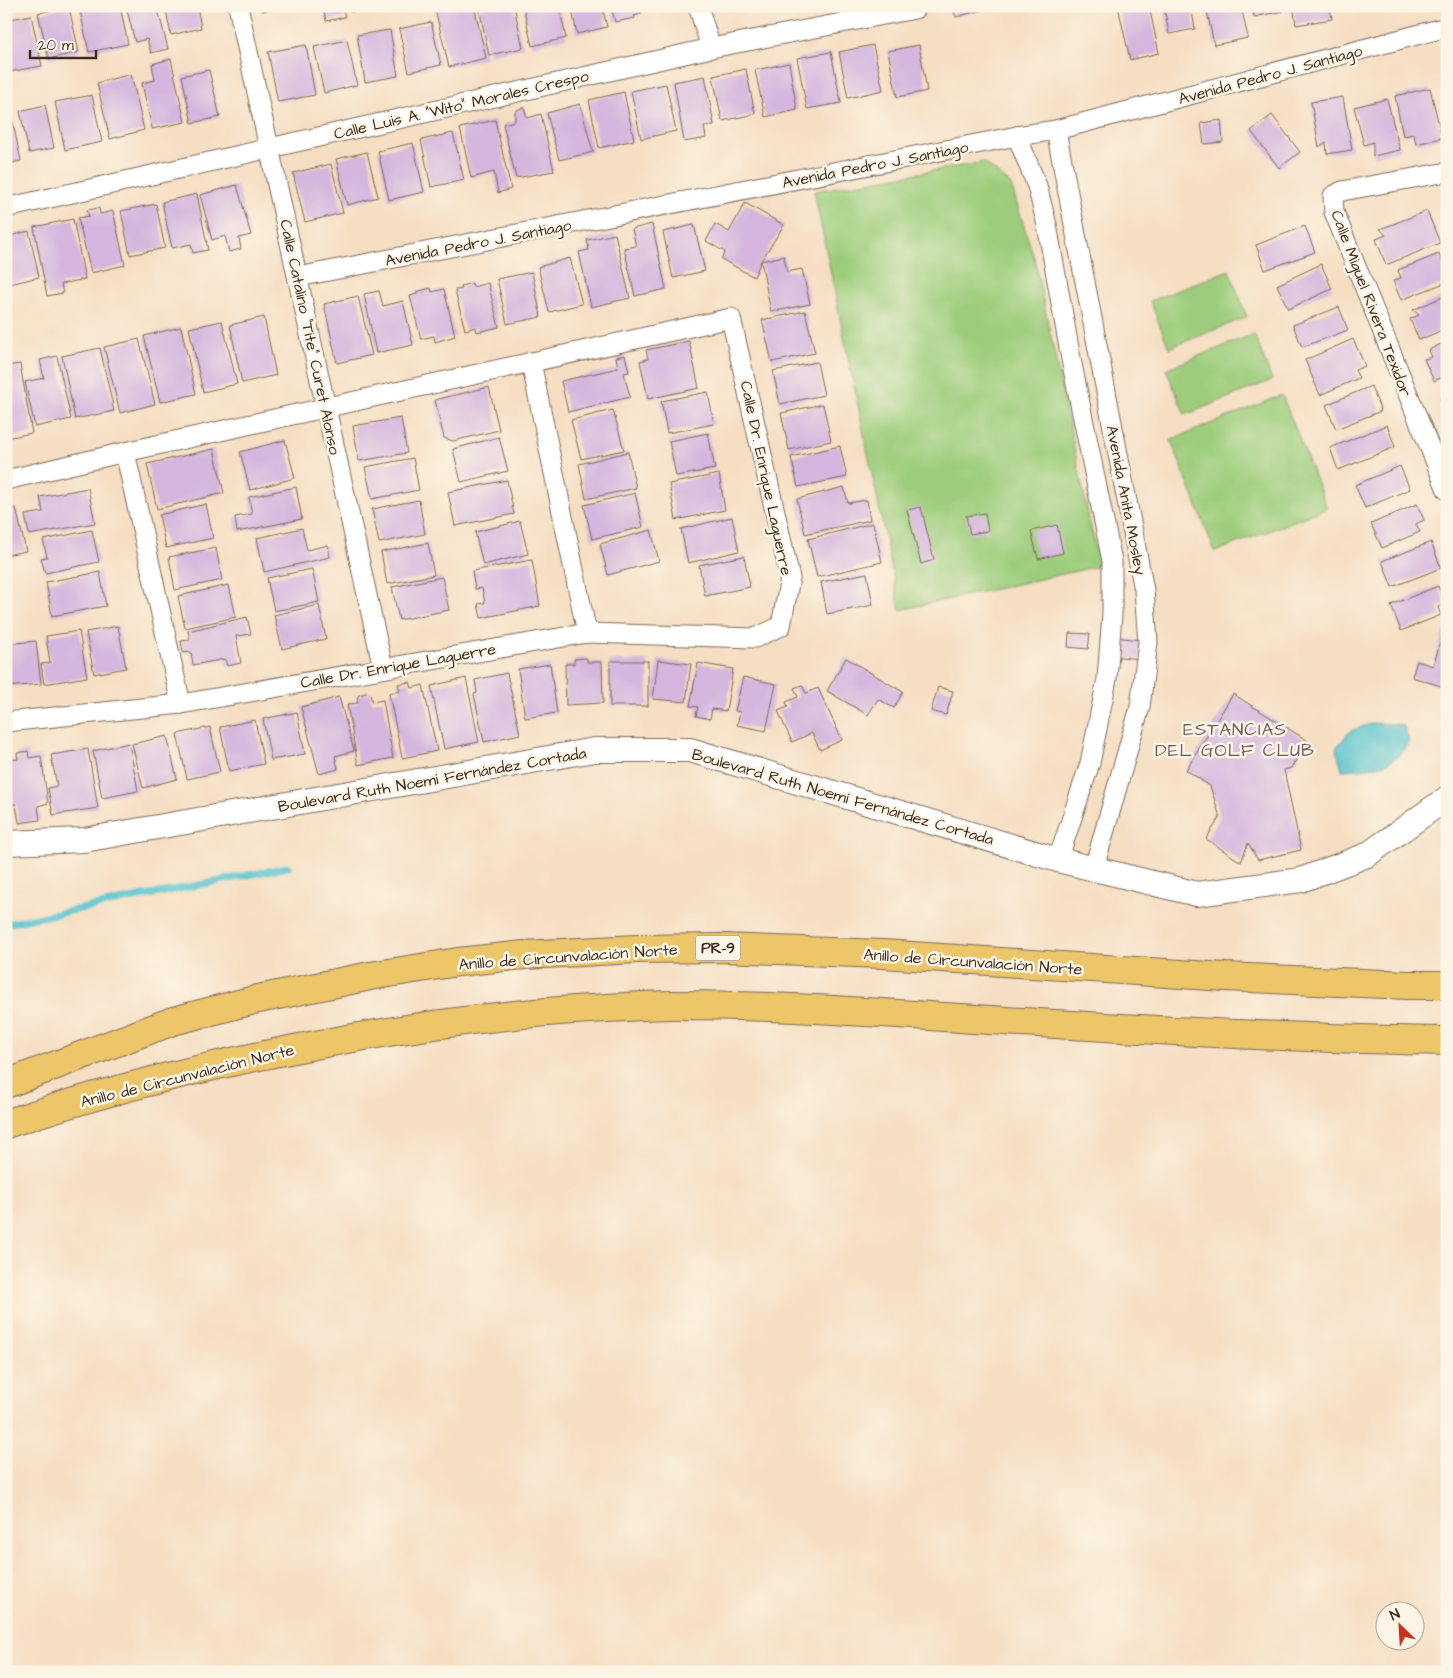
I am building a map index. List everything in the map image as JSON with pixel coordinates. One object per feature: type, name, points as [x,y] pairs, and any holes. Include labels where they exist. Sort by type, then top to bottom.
[{"type":"highway","name":"Anillo de Circunvalación Norte","points":[[6,1084],[173,1022],[258,999],[370,976],[458,962],[524,955],[637,949],[723,948],[883,954],[1234,977],[1447,985]]},
{"type":"highway","name":"Anillo de Circunvalación Norte","points":[[6,1124],[122,1087],[282,1050],[459,1020],[579,1009],[670,1005],[774,1007],[1201,1033],[1447,1041]]},
{"type":"street","name":"Calle Catalino \"Tite\" Curet Alonso","points":[[238,6],[384,668]]},
{"type":"street","points":[[698,6],[712,48]]},
{"type":"street","name":"Calle Luis A. \"Wito\" Morales Crespo","points":[[6,208],[712,48],[915,9],[914,6]]},
{"type":"street","name":"Avenida Pedro J. Santiago","points":[[298,277],[1056,130],[1447,27]]},
{"type":"street","name":"Avenida Anita Mosley","points":[[1056,130],[1144,590],[1148,642],[1140,707],[1094,868]]},
{"type":"street","name":"Avenida Anita Mosley","points":[[1018,136],[1048,225],[1071,359],[1112,561],[1112,614],[1107,679],[1090,763],[1058,860]]},
{"type":"street","name":"Calle Miguel Rivera Texidor","points":[[1447,172],[1342,191],[1333,196],[1334,212],[1447,490]]},
{"type":"street","name":"Calle Dr. Enrique Laguerre","points":[[6,480],[124,452],[731,318],[790,578],[781,626],[755,638],[587,633],[181,704],[6,722]]},
{"type":"street","points":[[531,362],[587,633]]},
{"type":"street","points":[[124,452],[181,704]]},
{"type":"street","name":"Boulevard Ruth Noemí Fernández Cortada","points":[[6,843],[84,840],[594,750],[690,750],[1058,860],[1196,894],[1301,880],[1367,855],[1447,798]]},
{"type":"green space","points":[[984,162],[1011,185],[1035,261],[1099,566],[900,610],[814,191]]},
{"type":"green space","points":[[1229,270],[1247,317],[1169,348],[1150,301]]},
{"type":"green space","points":[[1254,334],[1272,380],[1185,415],[1166,369]]},
{"type":"green space","points":[[1282,395],[1327,508],[1215,552],[1171,440]]},
{"type":"water","points":[[1373,723],[1404,726],[1409,741],[1404,750],[1387,763],[1365,768],[1342,770],[1336,748],[1350,731]]},
{"type":"building","points":[[79,6],[120,6],[128,44],[89,52]]},
{"type":"building","points":[[126,6],[157,6],[168,49],[151,53],[147,39],[135,42]]},
{"type":"building","points":[[165,6],[197,6],[201,28],[171,35]]},
{"type":"building","points":[[261,6],[283,6],[283,7],[262,11]]},
{"type":"building","points":[[323,6],[342,6],[345,17],[326,21]]},
{"type":"building","points":[[349,6],[375,6],[375,7],[351,12]]},
{"type":"building","points":[[448,6],[474,6],[486,58],[449,67],[435,9]]},
{"type":"building","points":[[487,6],[514,6],[523,48],[489,55],[479,8]]},
{"type":"building","points":[[523,6],[559,6],[566,38],[532,46]]},
{"type":"building","points":[[571,6],[602,6],[607,27],[577,34]]},
{"type":"building","points":[[611,6],[640,6],[641,14],[634,16],[635,18],[615,22]]},
{"type":"building","points":[[942,6],[993,7],[956,17],[953,8],[944,11]]},
{"type":"building","points":[[1118,6],[1149,6],[1159,53],[1130,60]]},
{"type":"building","points":[[1164,6],[1191,6],[1195,29],[1169,34]]},
{"type":"building","points":[[1206,6],[1241,6],[1248,38],[1214,45]]},
{"type":"building","points":[[1252,6],[1282,6],[1283,11],[1254,17]]},
{"type":"building","points":[[1293,6],[1330,6],[1332,19],[1296,25]]},
{"type":"building","points":[[69,7],[79,52],[49,59],[38,13]]},
{"type":"building","points":[[31,15],[42,66],[8,72],[6,63],[6,20]]},
{"type":"building","points":[[431,22],[441,65],[409,72],[399,29]]},
{"type":"building","points":[[390,30],[398,76],[365,82],[357,35]]},
{"type":"building","points":[[347,40],[357,85],[324,93],[314,47]]},
{"type":"building","points":[[306,45],[315,95],[278,102],[268,52]]},
{"type":"building","points":[[873,45],[883,90],[848,98],[839,52]]},
{"type":"building","points":[[919,45],[927,91],[897,97],[888,51]]},
{"type":"building","points":[[831,52],[841,103],[807,109],[797,58]]},
{"type":"building","points":[[171,59],[185,122],[152,129],[142,83],[155,80],[152,64]]},
{"type":"building","points":[[789,63],[797,110],[765,117],[755,70]]},
{"type":"building","points":[[746,69],[755,114],[722,121],[713,76]]},
{"type":"building","points":[[209,70],[220,117],[192,123],[182,76]]},
{"type":"building","points":[[131,74],[144,130],[110,139],[97,83]]},
{"type":"building","points":[[705,76],[714,125],[704,126],[706,138],[684,142],[674,82]]},
{"type":"building","points":[[666,84],[676,131],[641,139],[631,91]]},
{"type":"building","points":[[1430,88],[1442,138],[1416,144],[1414,134],[1403,136],[1395,96]]},
{"type":"building","points":[[624,92],[634,140],[599,148],[589,100]]},
{"type":"building","points":[[92,95],[102,142],[65,150],[55,102]]},
{"type":"building","points":[[6,96],[21,161],[6,164]]},
{"type":"building","points":[[1343,97],[1352,150],[1327,154],[1326,142],[1319,147],[1311,102]]},
{"type":"building","points":[[1387,99],[1400,150],[1373,156],[1373,142],[1364,145],[1354,107]]},
{"type":"building","points":[[580,104],[593,152],[559,160],[547,113]]},
{"type":"building","points":[[45,105],[54,148],[29,153],[20,111]]},
{"type":"building","points":[[524,107],[527,118],[541,114],[554,171],[516,178],[503,124],[515,121],[515,111]]},
{"type":"building","points":[[1272,115],[1300,152],[1279,168],[1251,131]]},
{"type":"building","points":[[495,120],[511,189],[498,193],[494,172],[471,178],[460,128]]},
{"type":"building","points":[[1221,120],[1223,142],[1204,144],[1201,123]]},
{"type":"building","points":[[453,133],[464,180],[431,187],[421,140]]},
{"type":"building","points":[[413,143],[424,192],[389,200],[378,151]]},
{"type":"building","points":[[367,152],[378,197],[347,205],[336,159]]},
{"type":"building","points":[[331,164],[343,213],[305,222],[293,173]]},
{"type":"building","points":[[237,185],[251,235],[239,238],[241,249],[229,252],[225,236],[212,240],[200,195]]},
{"type":"building","points":[[197,194],[208,250],[193,253],[191,244],[172,248],[162,202]]},
{"type":"building","points":[[745,203],[784,225],[761,261],[754,277],[721,259],[725,252],[706,241],[715,224],[729,232]]},
{"type":"building","points":[[156,204],[165,248],[130,255],[121,211]]},
{"type":"building","points":[[99,208],[100,214],[113,211],[125,265],[91,273],[78,218],[89,216],[87,210]]},
{"type":"building","points":[[1427,211],[1440,243],[1386,265],[1376,239],[1386,235],[1380,229]]},
{"type":"building","points":[[73,219],[85,279],[61,284],[63,293],[47,296],[34,227]]},
{"type":"building","points":[[652,224],[666,289],[635,296],[624,248],[636,246],[632,229]]},
{"type":"building","points":[[694,225],[705,271],[673,278],[663,232]]},
{"type":"building","points":[[1305,226],[1315,252],[1265,270],[1256,245]]},
{"type":"building","points":[[29,231],[39,277],[6,285],[6,237]]},
{"type":"building","points":[[615,234],[630,298],[591,307],[579,252],[589,250],[587,240]]},
{"type":"building","points":[[1439,254],[1447,273],[1447,282],[1401,300],[1393,281],[1401,278],[1398,270]]},
{"type":"building","points":[[784,256],[787,272],[802,269],[810,304],[771,312],[761,261]]},
{"type":"building","points":[[570,258],[582,304],[549,312],[538,267]]},
{"type":"building","points":[[1321,264],[1332,289],[1288,309],[1277,285]]},
{"type":"building","points":[[532,272],[541,317],[507,324],[497,279]]},
{"type":"building","points":[[472,283],[473,287],[488,283],[499,327],[477,332],[476,327],[465,330],[455,290],[462,289],[461,286]]},
{"type":"building","points":[[431,288],[432,292],[444,289],[455,336],[435,342],[434,336],[421,339],[410,296],[417,294],[416,292]]},
{"type":"building","points":[[379,291],[383,306],[403,301],[413,345],[376,353],[364,294]]},
{"type":"building","points":[[1447,295],[1447,328],[1419,340],[1410,319],[1419,315],[1413,310]]},
{"type":"building","points":[[358,296],[372,355],[337,363],[324,304]]},
{"type":"building","points":[[1339,307],[1348,330],[1302,347],[1293,325]]},
{"type":"building","points":[[805,311],[815,353],[772,362],[762,320]]},
{"type":"building","points":[[264,317],[276,375],[242,383],[230,325]]},
{"type":"building","points":[[222,321],[237,384],[203,392],[189,328]]},
{"type":"building","points":[[181,327],[196,394],[160,402],[144,336]]},
{"type":"building","points":[[139,339],[155,404],[120,413],[104,347]]},
{"type":"building","points":[[1353,339],[1365,366],[1355,370],[1359,378],[1320,395],[1305,360]]},
{"type":"building","points":[[689,341],[699,388],[648,399],[640,361],[648,359],[646,350]]},
{"type":"building","points":[[1447,341],[1447,375],[1434,381],[1424,359],[1432,357],[1429,350]]},
{"type":"building","points":[[100,348],[114,411],[75,419],[62,356]]},
{"type":"building","points":[[625,355],[629,372],[624,373],[630,397],[568,412],[561,381],[618,368],[616,357]]},
{"type":"building","points":[[57,356],[71,419],[35,427],[25,382],[44,378],[40,360]]},
{"type":"building","points":[[817,362],[824,395],[780,404],[773,371]]},
{"type":"building","points":[[20,364],[32,433],[6,438],[6,366]]},
{"type":"building","points":[[1371,386],[1381,411],[1336,429],[1326,405]]},
{"type":"building","points":[[489,387],[499,430],[453,441],[444,438],[435,400]]},
{"type":"building","points":[[708,392],[714,424],[667,433],[661,401]]},
{"type":"building","points":[[1440,398],[1447,400],[1447,415]]},
{"type":"building","points":[[823,404],[831,441],[789,450],[781,413]]},
{"type":"building","points":[[613,410],[624,450],[581,459],[571,420]]},
{"type":"building","points":[[401,418],[407,453],[359,461],[353,426]]},
{"type":"building","points":[[1387,425],[1395,447],[1338,470],[1330,448]]},
{"type":"building","points":[[708,433],[715,469],[676,476],[669,441]]},
{"type":"building","points":[[499,437],[508,471],[461,482],[453,449]]},
{"type":"building","points":[[285,440],[295,478],[250,490],[240,452]]},
{"type":"building","points":[[840,446],[847,477],[798,487],[791,457]]},
{"type":"building","points":[[214,449],[224,493],[157,509],[147,464]]},
{"type":"building","points":[[628,452],[636,488],[586,499],[579,464]]},
{"type":"building","points":[[413,458],[419,490],[372,499],[365,467]]},
{"type":"building","points":[[1400,466],[1410,489],[1365,508],[1355,485]]},
{"type":"building","points":[[719,474],[725,510],[676,520],[669,484]]},
{"type":"building","points":[[507,480],[514,514],[455,526],[448,492]]},
{"type":"building","points":[[296,487],[302,519],[237,532],[235,517],[252,514],[249,497]]},
{"type":"building","points":[[844,487],[848,503],[867,500],[870,520],[805,534],[797,499]]},
{"type":"building","points":[[88,488],[95,523],[29,535],[25,515],[43,512],[40,497]]},
{"type":"building","points":[[635,493],[643,527],[592,539],[584,505]]},
{"type":"building","points":[[419,500],[425,534],[379,543],[372,509]]},
{"type":"building","points":[[206,504],[213,538],[166,548],[159,515]]},
{"type":"building","points":[[1417,504],[1424,520],[1416,524],[1420,532],[1382,548],[1371,524]]},
{"type":"building","points":[[921,507],[934,560],[921,564],[907,510]]},
{"type":"building","points":[[16,508],[26,551],[6,555],[6,510]]},
{"type":"building","points":[[985,513],[988,531],[970,534],[966,516]]},
{"type":"building","points":[[732,517],[739,551],[688,563],[681,529]]},
{"type":"building","points":[[520,521],[528,554],[483,565],[475,532]]},
{"type":"building","points":[[873,523],[882,562],[817,577],[808,539]]},
{"type":"building","points":[[1057,525],[1063,553],[1038,559],[1031,531]]},
{"type":"building","points":[[302,528],[307,550],[328,545],[330,557],[264,572],[257,538]]},
{"type":"building","points":[[92,530],[99,562],[45,573],[41,558],[47,557],[43,540]]},
{"type":"building","points":[[651,530],[659,561],[608,575],[600,544]]},
{"type":"building","points":[[1431,542],[1441,568],[1392,587],[1382,561]]},
{"type":"building","points":[[428,543],[434,575],[387,584],[381,552]]},
{"type":"building","points":[[216,548],[222,580],[175,590],[169,557]]},
{"type":"building","points":[[744,556],[750,587],[705,596],[699,565]]},
{"type":"building","points":[[532,560],[540,606],[481,618],[478,604],[485,603],[482,588],[475,589],[472,571]]},
{"type":"building","points":[[312,569],[319,602],[274,611],[267,578]]},
{"type":"building","points":[[100,572],[106,606],[52,616],[46,582]]},
{"type":"building","points":[[867,573],[873,605],[827,614],[821,582]]},
{"type":"building","points":[[442,577],[449,610],[399,620],[392,587]]},
{"type":"building","points":[[229,585],[236,617],[185,628],[178,596]]},
{"type":"building","points":[[1438,586],[1445,604],[1438,607],[1441,615],[1401,631],[1391,605]]},
{"type":"building","points":[[319,605],[326,639],[282,649],[274,615]]},
{"type":"building","points":[[247,617],[251,634],[236,636],[241,663],[227,666],[225,659],[193,665],[191,652],[183,653],[181,641],[190,640],[188,631]]},
{"type":"building","points":[[118,626],[126,668],[94,674],[86,632]]},
{"type":"building","points":[[1444,630],[1447,631],[1447,688],[1412,677],[1417,661],[1433,666]]},
{"type":"building","points":[[79,631],[87,677],[44,684],[41,664],[50,663],[46,636]]},
{"type":"building","points":[[1069,633],[1090,634],[1088,649],[1068,647]]},
{"type":"building","points":[[1114,637],[1141,640],[1139,659],[1112,656]]},
{"type":"building","points":[[36,641],[41,684],[6,687],[6,644]]},
{"type":"building","points":[[587,658],[587,662],[602,662],[603,703],[566,705],[565,664],[574,664],[574,659]]},
{"type":"building","points":[[846,658],[903,692],[894,708],[878,699],[868,715],[827,691]]},
{"type":"building","points":[[658,660],[691,664],[686,702],[653,699]]},
{"type":"building","points":[[610,661],[648,661],[648,706],[610,706]]},
{"type":"building","points":[[698,663],[733,669],[726,711],[712,709],[710,719],[696,716],[698,707],[690,706]]},
{"type":"building","points":[[550,664],[557,713],[525,718],[518,669]]},
{"type":"building","points":[[507,673],[520,734],[484,742],[474,694],[477,693],[475,680]]},
{"type":"building","points":[[743,677],[776,684],[766,731],[737,725],[740,712],[735,711]]},
{"type":"building","points":[[466,678],[479,742],[444,749],[431,686]]},
{"type":"building","points":[[410,682],[412,688],[423,685],[437,751],[402,758],[389,693],[400,691],[398,684]]},
{"type":"building","points":[[802,685],[806,693],[818,688],[842,740],[820,750],[812,733],[792,742],[778,711],[788,707],[786,702],[798,697],[794,688]]},
{"type":"building","points":[[938,687],[953,691],[946,715],[931,711]]},
{"type":"building","points":[[370,694],[372,702],[383,700],[393,758],[358,765],[347,704],[358,703],[357,698],[359,695]]},
{"type":"building","points":[[1233,694],[1308,741],[1291,768],[1284,770],[1301,850],[1258,860],[1248,843],[1241,862],[1206,839],[1220,817],[1210,786],[1186,770]]},
{"type":"building","points":[[339,697],[354,751],[335,756],[338,769],[319,774],[301,707]]},
{"type":"building","points":[[297,712],[305,754],[271,760],[263,719]]},
{"type":"building","points":[[255,720],[264,764],[229,771],[220,727]]},
{"type":"building","points":[[210,727],[220,772],[187,779],[177,734]]},
{"type":"building","points":[[167,736],[177,779],[143,788],[132,744]]},
{"type":"building","points":[[129,743],[138,791],[102,798],[93,751]]},
{"type":"building","points":[[88,749],[98,808],[53,815],[48,788],[57,786],[51,755]]},
{"type":"building","points":[[28,751],[29,758],[41,756],[48,803],[38,806],[40,820],[19,823],[16,804],[8,805],[6,755],[9,755],[10,760],[18,759],[17,753]]},
{"type":"waterway","points":[[6,924],[288,867]]},
{"type":"district","name":"ESTANCIAS DEL GOLF CLUB","points":[[1235,740]]}]
